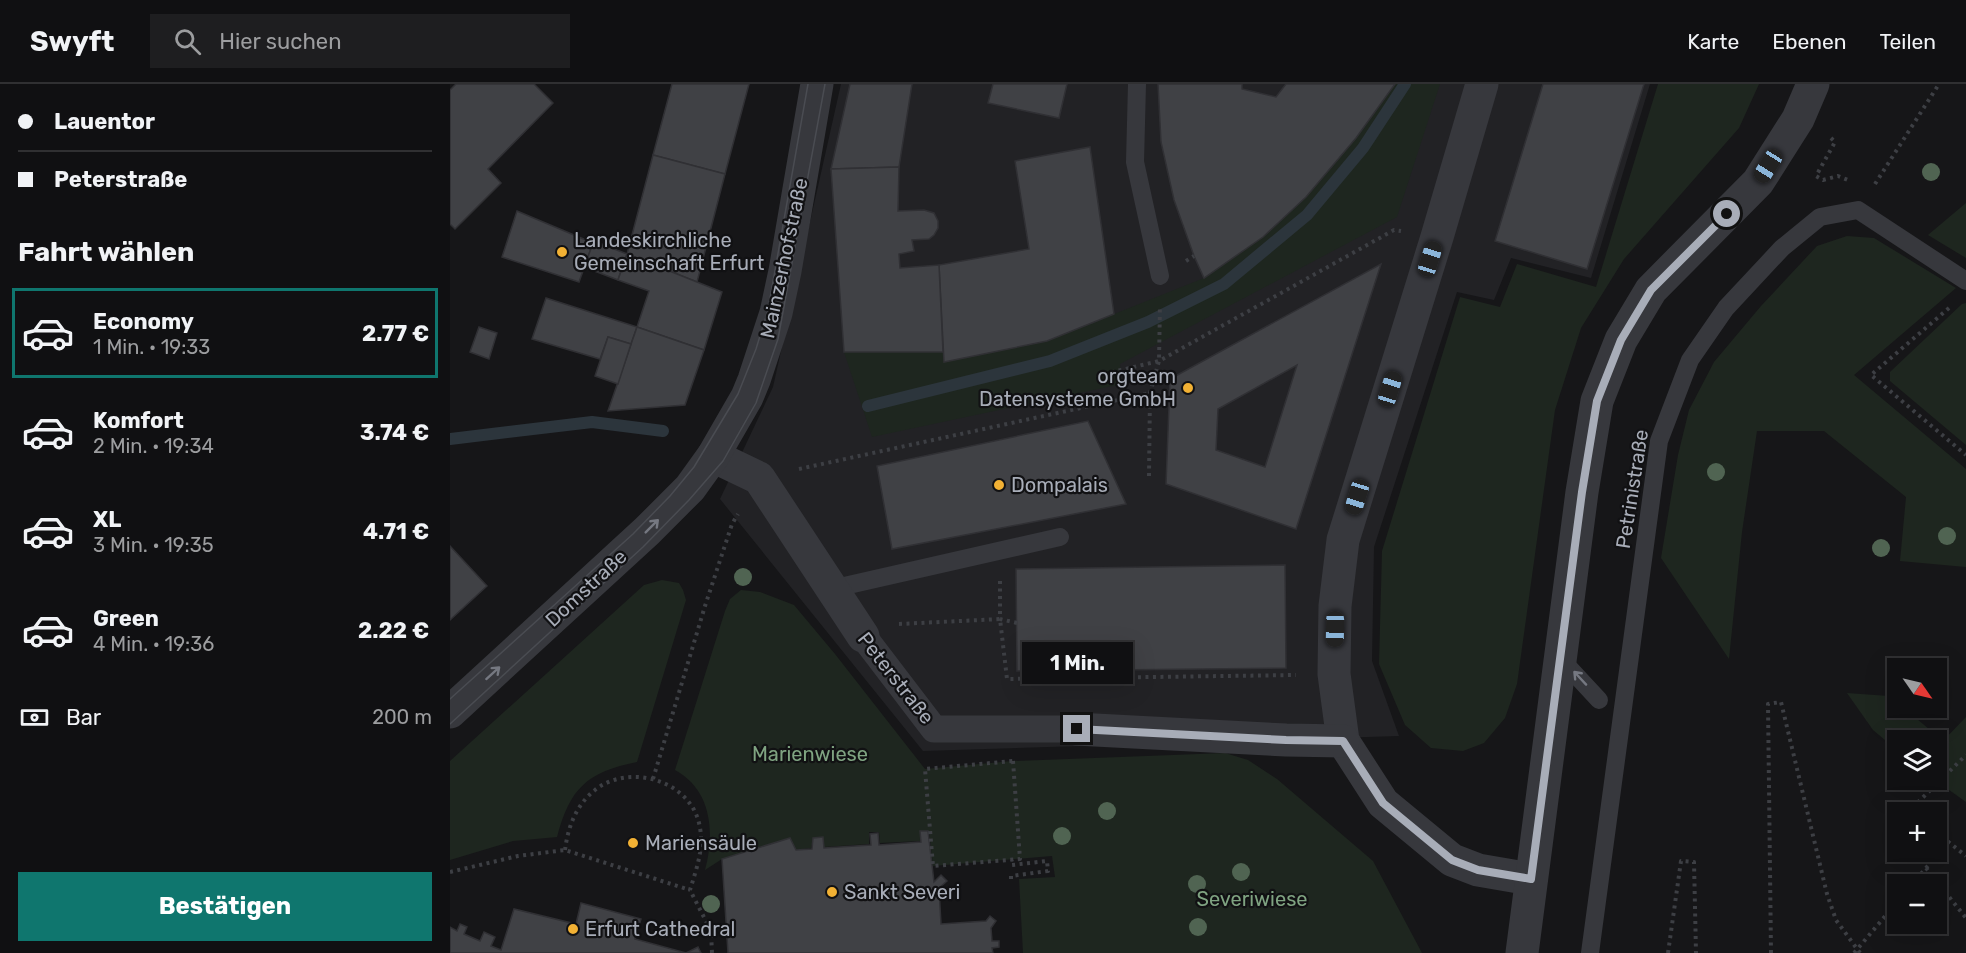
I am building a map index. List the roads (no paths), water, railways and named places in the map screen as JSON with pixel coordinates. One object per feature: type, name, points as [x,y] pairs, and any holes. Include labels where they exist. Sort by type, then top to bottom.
[{"type":"street","name":"Mainzerhofstraße","points":[[713,456],[747,398],[776,313],[817,84]]},
{"type":"street","points":[[1482,84],[1343,540],[1335,606],[1334,675],[1343,741],[1383,803],[1452,860],[1478,870],[1531,879]]},
{"type":"street","points":[[1522,953],[1582,492],[1597,401],[1621,340],[1651,290],[1758,182],[1798,119],[1813,84]]},
{"type":"street","name":"Peterstraße","points":[[713,456],[759,478],[863,636],[934,729],[1077,729],[1343,741]]},
{"type":"street","name":"Domstraße","points":[[450,712],[647,531],[690,488],[713,456]]},
{"type":"lane","points":[[1137,84],[1135,162],[1160,276]]},
{"type":"lane","name":"Petrinistraße","points":[[1590,953],[1659,441],[1690,360],[1726,309],[1782,248],[1821,216],[1858,210],[1966,281]]},
{"type":"lane","points":[[831,589],[1060,537]]},
{"type":"lane","points":[[1560,658],[1599,700]]},
{"type":"waterway","points":[[868,406],[1050,361],[1148,322],[1224,284],[1307,215],[1363,148],[1405,84]]},
{"type":"waterway","points":[[450,439],[592,422],[663,431]]},
{"type":"tram line","points":[[450,699],[633,534],[670,496],[694,467],[738,394],[756,349],[768,310],[808,84]]},
{"type":"tram line","points":[[450,724],[643,547],[723,461],[756,403],[778,339],[825,84]]},
{"type":"place","name":"Landeskirchliche Gemeinschaft Erfurt","points":[[562,252]]},
{"type":"place","name":"orgteam Datensysteme GmbH","points":[[1188,388]]},
{"type":"place","name":"Dompalais","points":[[999,485]]},
{"type":"place","name":"Mariensäule","points":[[633,843]]},
{"type":"place","name":"Sankt Severi","points":[[832,892]]},
{"type":"place","name":"Erfurt Cathedral","points":[[573,929]]},
{"type":"park label","name":"Marienwiese","points":[[810,754]]},
{"type":"park label","name":"Severiwiese","points":[[1252,899]]}]
